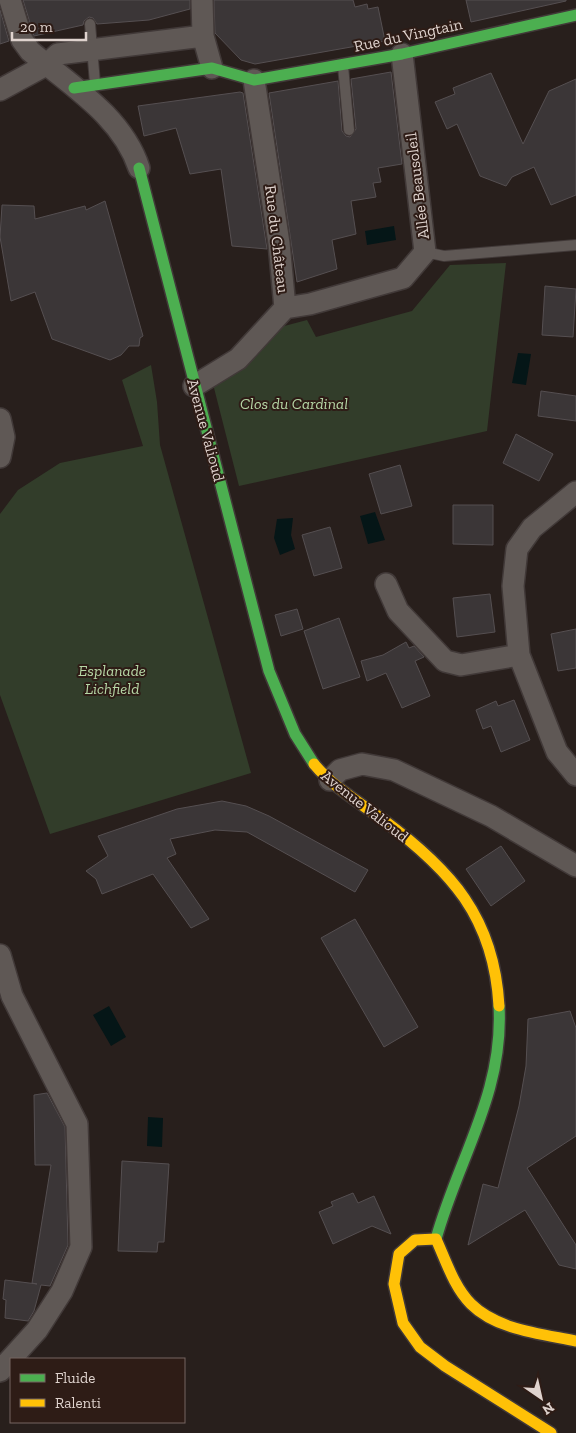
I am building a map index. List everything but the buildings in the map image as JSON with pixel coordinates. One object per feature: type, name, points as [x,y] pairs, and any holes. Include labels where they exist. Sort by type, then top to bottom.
[{"type":"main road","name":"Rue du Vingtain","points":[[250,79],[402,54],[576,16]]},
{"type":"main road","points":[[74,88],[212,68],[250,79]]},
{"type":"main road","name":"Avenue Valioud","points":[[139,168],[269,671],[287,717],[313,764],[330,780],[438,865],[460,890],[479,922],[496,968],[500,1004],[492,1088],[474,1140],[443,1208],[436,1239]]},
{"type":"main road","points":[[551,1433],[445,1366],[420,1347],[403,1322],[394,1284],[399,1254],[415,1240],[436,1239],[454,1277],[472,1305],[488,1316],[514,1326],[576,1341]]},
{"type":"street","points":[[10,0],[22,40],[38,58]]},
{"type":"street","points":[[202,0],[203,36],[212,68]]},
{"type":"street","points":[[0,90],[38,58],[92,49],[203,36]]},
{"type":"street","name":"Allée Beausoleil","points":[[285,308],[310,304],[403,278],[425,252],[402,54]]},
{"type":"street","name":"Avenue Valioud","points":[[38,58],[115,124],[133,151],[139,168]]},
{"type":"street","name":"Rue du Château","points":[[194,386],[238,359],[285,308],[279,243],[250,79]]},
{"type":"street","points":[[0,419],[4,437],[0,457]]},
{"type":"street","points":[[576,492],[532,528],[517,550],[513,586],[519,655],[557,752],[576,774]]},
{"type":"street","points":[[386,584],[398,611],[445,661],[461,665],[519,655]]},
{"type":"street","points":[[330,780],[340,770],[362,764],[394,770],[491,816],[576,866]]},
{"type":"street","points":[[0,955],[12,996],[77,1124],[81,1248],[62,1291],[37,1330],[12,1358]]},
{"type":"street","points":[[0,1371],[10,1360]]},
{"type":"lane","points":[[90,24],[95,85]]},
{"type":"lane","points":[[343,65],[350,130]]},
{"type":"lane","points":[[425,252],[444,256],[576,245]]},
{"type":"green space","name":"Clos du Cardinal","points":[[506,263],[487,431],[239,486],[213,384],[273,329],[307,320],[316,337],[412,311],[450,265]]},
{"type":"green space","name":"Esplanade Lichfield","points":[[151,365],[157,402],[160,445],[251,773],[50,834],[0,695],[0,514],[18,490],[60,463],[143,446],[122,380]]},
{"type":"shaded area","points":[[394,226],[396,240],[367,245],[365,231]]},
{"type":"shaded area","points":[[518,353],[531,354],[526,385],[512,383]]},
{"type":"shaded area","points":[[375,512],[385,540],[368,544],[360,516]]},
{"type":"shaded area","points":[[293,518],[291,535],[295,549],[280,555],[274,538],[277,519]]},
{"type":"shaded area","points":[[109,1006],[126,1037],[111,1046],[93,1015]]},
{"type":"shaded area","points":[[148,1117],[163,1118],[162,1147],[147,1146]]},
{"type":"traffic: fast","points":[[74,88],[212,68],[254,80],[402,54],[576,15]]},
{"type":"traffic: fast","points":[[139,168],[269,671],[295,734],[314,764]]},
{"type":"traffic: fast","points":[[436,1239],[487,1097],[499,1038],[499,1006]]},
{"type":"traffic: slow","points":[[314,764],[338,787],[407,838],[448,877],[478,921],[488,946],[495,975],[499,1006]]},
{"type":"traffic: slow","points":[[436,1239],[415,1240],[399,1254],[394,1284],[403,1323],[420,1347],[445,1366],[551,1433]]},
{"type":"traffic: slow","points":[[436,1239],[460,1290],[471,1304],[482,1313],[494,1320],[521,1330],[576,1341]]}]
